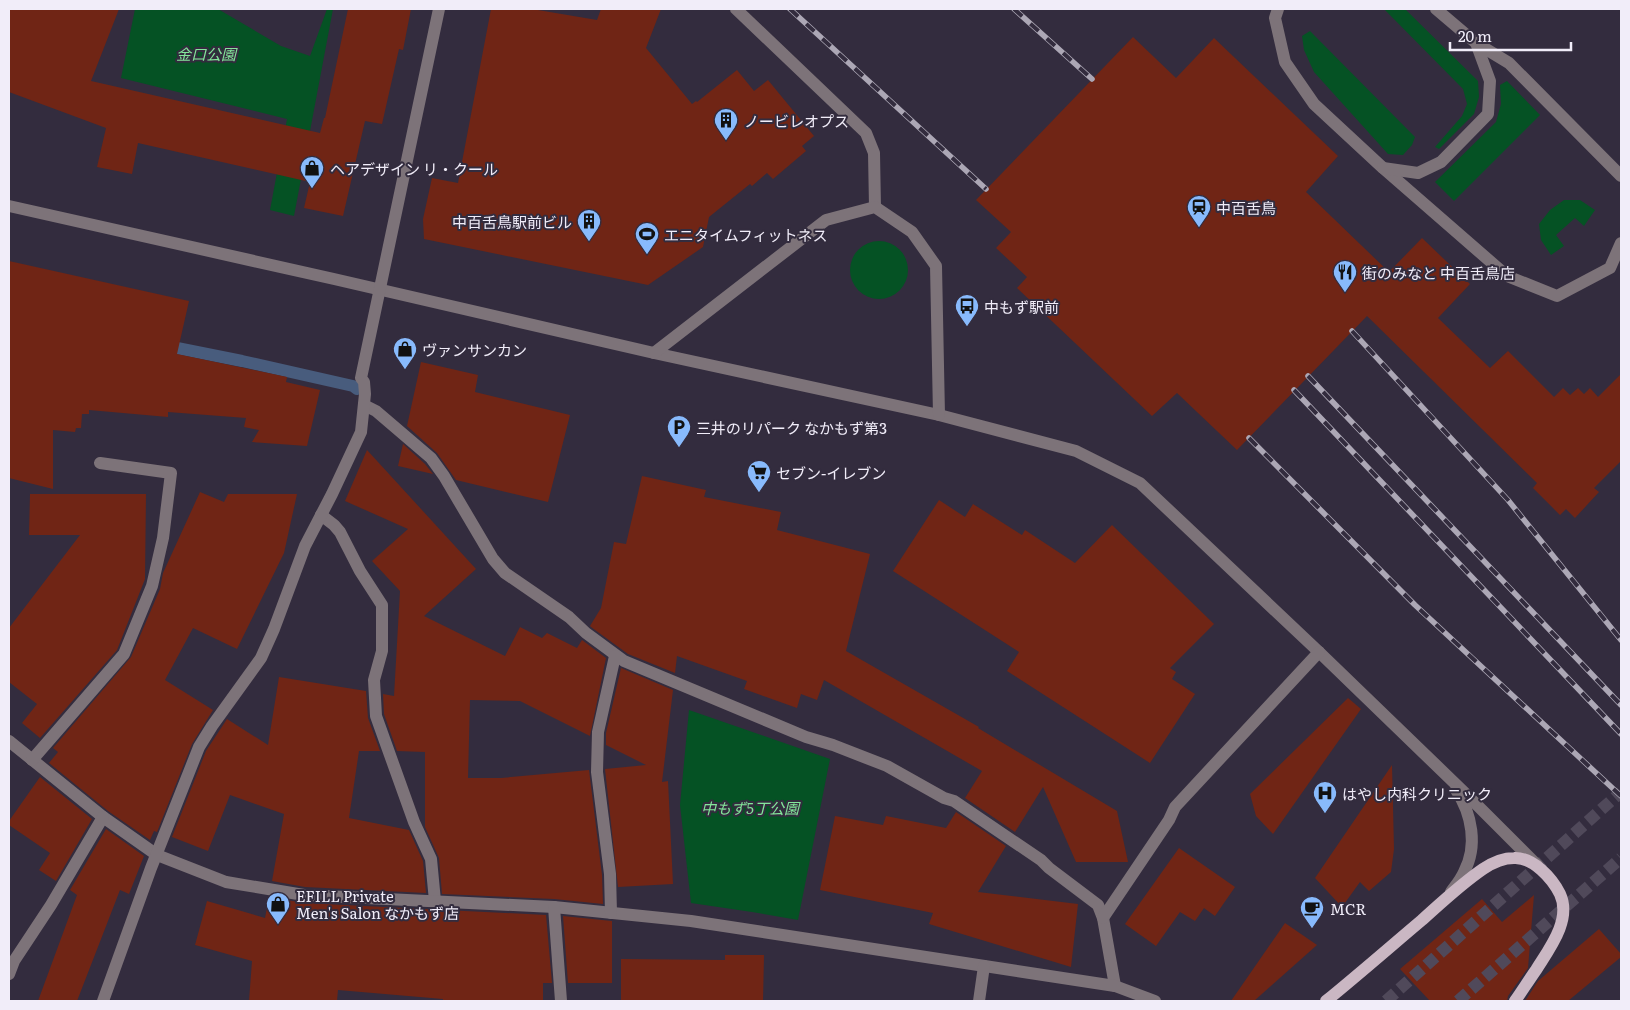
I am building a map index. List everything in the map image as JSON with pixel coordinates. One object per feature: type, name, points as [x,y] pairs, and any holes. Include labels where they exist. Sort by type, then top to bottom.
[{"type":"main road","points":[[1326,1001],[1484,868],[1501,860],[1523,858],[1549,878],[1557,888],[1561,897],[1563,913],[1561,925],[1554,941],[1515,1001]]},
{"type":"street","points":[[103,1001],[202,741],[261,658],[305,546],[361,432],[365,386],[361,378],[378,289],[439,9]]},
{"type":"street","points":[[736,9],[866,133],[874,153],[875,207]]},
{"type":"street","points":[[1278,9],[1275,18],[1285,62],[1314,104],[1383,168],[1507,276],[1557,296],[1610,268],[1621,243]]},
{"type":"street","points":[[1436,9],[1476,43],[1509,63],[1621,176]]},
{"type":"street","points":[[1383,168],[1418,173],[1441,162],[1488,114],[1490,81],[1476,43]]},
{"type":"street","points":[[9,206],[654,353],[939,415],[1076,451],[1140,483],[1319,652],[1549,878]]},
{"type":"street","points":[[654,353],[826,220],[875,207],[912,232],[936,266],[939,415]]},
{"type":"street","points":[[364,405],[376,411],[431,458],[493,559],[505,573],[569,617],[615,656],[806,737],[833,745],[887,766],[944,798],[954,801],[1041,860],[1096,903],[1103,918],[1114,986]]},
{"type":"street","points":[[32,760],[124,654],[152,586],[163,538],[171,473],[100,463]]},
{"type":"street","points":[[321,515],[340,532],[360,571],[382,605],[382,651],[374,680],[376,716],[414,822],[431,859],[436,901]]},
{"type":"street","points":[[1103,918],[1169,820],[1175,807],[1319,652]]},
{"type":"street","points":[[611,913],[610,874],[597,772],[598,732],[615,656]]},
{"type":"street","points":[[10,743],[103,817],[157,855],[226,882],[304,895],[554,908],[691,921],[1114,986],[1155,1001]]},
{"type":"street","points":[[1445,774],[1458,793],[1468,813],[1472,840],[1471,853],[1465,872],[1447,898]]},
{"type":"street","points":[[9,974],[14,962],[51,906],[103,817]]},
{"type":"street","points":[[554,908],[561,1001]]},
{"type":"street","points":[[979,1001],[984,966]]},
{"type":"green space","name":"金口公園","points":[[135,9],[218,9],[281,46],[310,56],[327,9],[333,9],[294,216],[270,210],[287,119],[121,78]]},
{"type":"green space","points":[[1384,9],[1405,9],[1478,81],[1479,97],[1474,114],[1439,149],[1435,147],[1462,116],[1467,104],[1463,89]]},
{"type":"green space","points":[[1310,31],[1415,137],[1412,145],[1403,155],[1388,154],[1314,72],[1304,50],[1302,36]]},
{"type":"green space","points":[[1507,81],[1540,115],[1454,201],[1435,182],[1496,122],[1501,104],[1500,85]]},
{"type":"green space","points":[[1564,200],[1580,200],[1595,210],[1584,226],[1575,218],[1556,235],[1564,246],[1551,255],[1541,240],[1539,224],[1550,210]]},
{"type":"green space","points":[[879,241],[895,246],[903,254],[908,270],[903,286],[895,294],[879,299],[863,294],[855,286],[850,270],[855,254],[863,246]]},
{"type":"green space","name":"中もず5丁公園","points":[[689,710],[830,759],[798,920],[691,903],[680,805]]},
{"type":"building","points":[[9,9],[119,9],[91,81],[320,133],[325,118],[348,9],[411,9],[403,50],[399,49],[382,124],[365,121],[343,216],[304,208],[310,182],[138,143],[132,174],[97,167],[106,128],[9,92]]},
{"type":"building","points":[[491,9],[532,9],[597,20],[601,9],[661,9],[646,48],[692,104],[737,70],[754,91],[768,80],[814,136],[802,146],[806,151],[773,179],[767,173],[752,186],[750,184],[709,217],[703,247],[648,285],[424,239],[423,219],[432,178],[458,183]]},
{"type":"building","points":[[1133,37],[1176,78],[1214,38],[1338,156],[1306,192],[1389,272],[1422,238],[1470,284],[1438,318],[1490,368],[1508,351],[1554,397],[1563,388],[1570,395],[1578,388],[1584,394],[1590,388],[1598,397],[1621,374],[1621,461],[1594,488],[1599,492],[1575,518],[1566,509],[1560,515],[1533,488],[1537,483],[1367,316],[1237,450],[1177,393],[1152,416],[1017,288],[1027,277],[996,248],[1011,232],[976,200]]},
{"type":"building","points":[[9,261],[189,301],[177,354],[287,377],[286,382],[320,390],[307,446],[252,442],[259,430],[244,427],[246,418],[168,412],[168,417],[89,410],[89,414],[82,414],[81,428],[76,428],[75,432],[53,430],[53,489],[9,478]]},
{"type":"building","points":[[421,362],[478,375],[475,392],[570,415],[548,502],[456,480],[437,453],[407,426]]},
{"type":"building","points":[[403,444],[425,464],[433,474],[398,466]]},
{"type":"building","points":[[367,450],[476,569],[424,616],[505,656],[520,627],[542,638],[547,633],[577,648],[582,640],[606,658],[590,736],[520,701],[470,700],[468,778],[501,778],[589,770],[602,875],[603,904],[554,899],[442,894],[439,858],[425,827],[425,752],[397,751],[384,714],[383,694],[394,696],[400,591],[372,561],[408,529],[345,501]]},
{"type":"building","points":[[642,476],[706,490],[704,497],[781,512],[777,530],[870,554],[846,651],[979,727],[1117,811],[1128,862],[1076,862],[1043,787],[1015,832],[965,798],[982,771],[824,680],[817,700],[801,694],[797,708],[744,689],[747,681],[677,656],[675,673],[628,654],[591,627],[601,608],[614,542],[626,544]]},
{"type":"building","points":[[200,492],[224,502],[228,494],[297,494],[284,553],[237,649],[193,628],[165,680],[213,710],[192,744],[157,832],[154,831],[150,840],[108,811],[49,763],[58,752],[53,748],[131,657],[160,589],[163,573]]},
{"type":"building","points":[[30,494],[146,494],[145,579],[117,650],[40,738],[22,723],[37,704],[9,682],[9,628],[80,535],[29,535]]},
{"type":"building","points":[[939,500],[965,517],[973,504],[1022,535],[1025,530],[1075,563],[1112,525],[1214,624],[1170,668],[1176,672],[1172,679],[1195,694],[1150,763],[1007,671],[1019,652],[893,571]]},
{"type":"building","points":[[621,668],[673,690],[662,782],[668,781],[673,884],[618,887],[605,769],[646,765],[606,745],[606,733]]},
{"type":"building","points":[[279,677],[366,691],[368,718],[380,751],[359,751],[349,818],[409,830],[423,861],[426,893],[305,887],[272,881],[284,814],[230,795],[208,851],[172,837],[206,751],[227,719],[268,745]]},
{"type":"building","points":[[1348,698],[1361,709],[1273,834],[1256,816],[1250,794]]},
{"type":"building","points":[[1392,765],[1394,849],[1391,872],[1369,891],[1360,882],[1342,907],[1315,878]]},
{"type":"building","points":[[40,777],[92,819],[56,881],[39,870],[50,853],[9,825],[9,821]]},
{"type":"building","points":[[956,812],[1006,846],[978,892],[1078,904],[1071,967],[929,924],[933,913],[820,890],[835,816],[883,825],[886,816],[946,828]]},
{"type":"building","points":[[106,829],[144,856],[129,894],[120,890],[77,1001],[38,1001],[77,895],[70,890]]},
{"type":"building","points":[[1179,848],[1235,887],[1215,916],[1204,908],[1195,921],[1180,912],[1156,946],[1125,924]]},
{"type":"building","points":[[1534,895],[1528,968],[1508,996],[1507,1001],[1430,1001],[1400,969],[1482,899],[1502,922]]},
{"type":"building","points":[[269,897],[304,903],[546,915],[552,983],[543,983],[543,1001],[443,1001],[443,999],[338,990],[337,1001],[249,1001],[252,961],[195,945],[207,901],[265,918]]},
{"type":"building","points":[[563,916],[612,921],[612,983],[568,983]]},
{"type":"building","points":[[1285,923],[1317,945],[1254,1001],[1231,1001]]},
{"type":"building","points":[[1599,929],[1621,954],[1621,957],[1568,1001],[1525,1001],[1538,981]]},
{"type":"building","points":[[725,955],[764,955],[763,1001],[621,1001],[621,959],[725,960]]},
{"type":"waterway","points":[[162,345],[353,386],[357,389]]},
{"type":"tunnel","points":[[1386,1001],[1621,792]]},
{"type":"tunnel","points":[[1458,1001],[1621,858]]},
{"type":"railway","points":[[790,9],[986,189]]},
{"type":"railway","points":[[1014,9],[1092,79]]},
{"type":"railway","points":[[1352,331],[1508,500],[1621,640]]},
{"type":"railway","points":[[1308,376],[1621,705]]},
{"type":"railway","points":[[1294,390],[1621,734]]},
{"type":"railway","points":[[1249,438],[1415,605],[1621,796]]},
{"type":"place","name":"ノービレオプス","points":[[726,141]]},
{"type":"place","name":"ヘアデザイン リ・クール","points":[[312,189]]},
{"type":"place","name":"中百舌鳥","points":[[1199,228]]},
{"type":"place","name":"中百舌鳥駅前ビル","points":[[589,242]]},
{"type":"place","name":"エニタイムフィットネス","points":[[647,255]]},
{"type":"place","name":"街のみなと 中百舌鳥店","points":[[1345,293]]},
{"type":"place","name":"中もず駅前","points":[[967,327]]},
{"type":"place","name":"ヴァンサンカン","points":[[405,370]]},
{"type":"place","name":"三井のリパーク なかもず第3","points":[[679,448]]},
{"type":"place","name":"セブン-イレブン","points":[[759,493]]},
{"type":"place","name":"はやし内科クリニック","points":[[1325,814]]},
{"type":"place","name":"EFILL Private Men's Salon なかもず店","points":[[278,925]]},
{"type":"place","name":"MCR","points":[[1312,929]]}]
